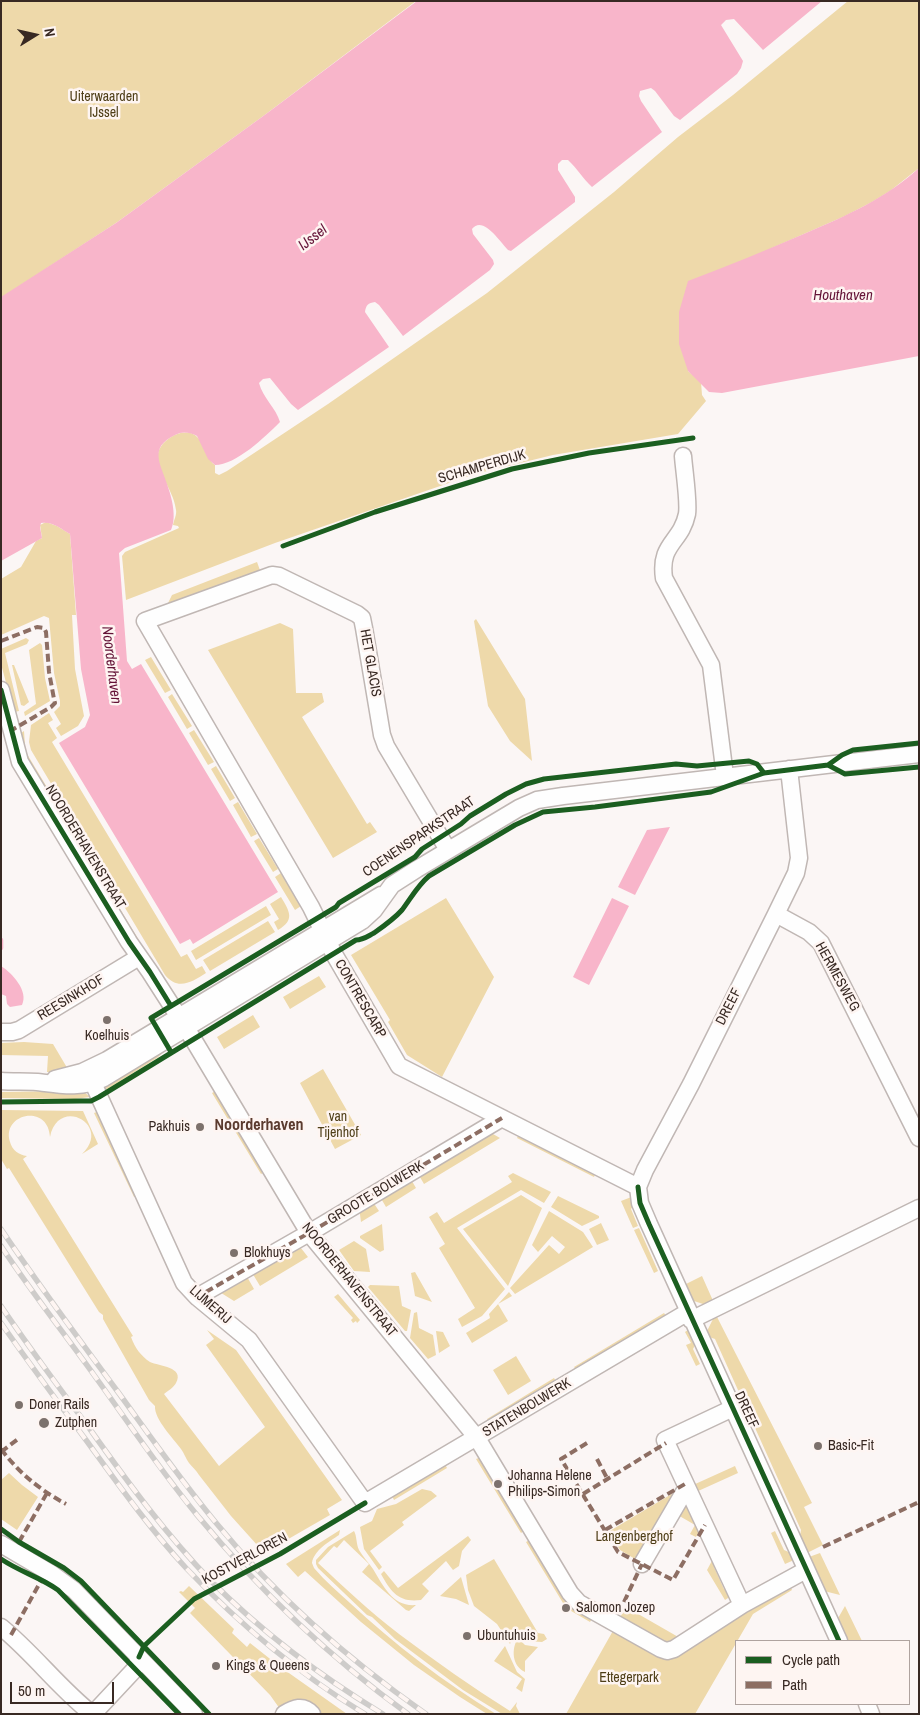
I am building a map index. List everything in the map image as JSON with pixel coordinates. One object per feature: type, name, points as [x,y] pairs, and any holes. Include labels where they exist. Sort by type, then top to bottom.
[{"type":"street","points":[[683,456],[687,513],[681,531],[667,548],[662,565],[664,578],[711,665],[725,776]]},
{"type":"street","name":"HET GLACIS","points":[[144,621],[272,575],[278,576],[357,614],[362,618],[382,735],[391,755],[445,844]]},
{"type":"street","name":"CONTRESCARP","points":[[144,621],[311,907],[400,1066],[638,1187]]},
{"type":"street","name":"NOORDERHAVENSTRAAT","points":[[1,690],[20,762],[139,956],[182,1022],[309,1233],[477,1438],[570,1593],[579,1603],[588,1610],[666,1651],[674,1649],[742,1605],[806,1570]]},
{"type":"street","name":"COENENSPARKSTRAAT","points":[[35,1082],[82,1072],[182,1022],[329,942],[362,921],[374,910],[385,892],[392,885],[445,844],[537,800],[919,754]]},
{"type":"street","points":[[776,914],[796,873],[798,858],[789,769]]},
{"type":"street","name":"HERMESWEG","points":[[776,914],[809,932],[821,943],[919,1138]]},
{"type":"street","name":"DREEF","points":[[776,914],[638,1187],[643,1210],[839,1640]]},
{"type":"street","name":"REESINKHOF","points":[[1,1032],[19,1030],[139,956]]},
{"type":"street","name":"COENENSPARKSTRAAT","points":[[35,1082],[96,1090],[182,1022]]},
{"type":"street","name":"COENENSPARKSTRAAT","points":[[96,1090],[107,1060]]},
{"type":"street","points":[[1,1082],[35,1082]]},
{"type":"street","name":"LIJMERIJ","points":[[96,1090],[184,1283],[197,1297],[249,1340],[365,1504]]},
{"type":"street","name":"GROOTE BOLWERK","points":[[197,1297],[502,1118]]},
{"type":"street","points":[[690,1316],[765,1285],[919,1208]]},
{"type":"street","name":"STATENBOLWERK","points":[[365,1504],[690,1316]]},
{"type":"street","points":[[733,1408],[665,1440],[742,1605]]},
{"type":"street","points":[[642,1564],[687,1486]]},
{"type":"street","points":[[1,1544],[52,1574],[74,1590],[194,1714]]},
{"type":"street","points":[[4,1630],[76,1701],[92,1714],[134,1669],[139,1657]]},
{"type":"street","points":[[284,1714],[298,1707],[306,1708],[312,1714]]},
{"type":"green space","name":"Uiterwaarden IJssel","points":[[1,1],[416,1],[266,114],[116,223],[1,298]]},
{"type":"green space","points":[[848,1],[919,1],[919,168],[890,191],[872,202],[772,248],[688,371],[701,382],[702,395],[706,401],[678,434],[553,455],[475,474],[275,543],[126,600],[122,556],[125,552],[179,528],[173,525],[176,515],[174,500],[158,462],[158,454],[162,445],[171,437],[182,433],[193,434],[200,440],[211,462],[215,465],[215,473],[219,475],[227,471],[328,404],[487,293]]},
{"type":"green space","points":[[46,522],[70,534],[76,615],[72,615],[75,669],[84,716],[78,726],[61,736],[56,728],[61,724],[54,712],[60,706],[60,701],[54,673],[49,618],[44,616],[1,635],[1,579],[21,567],[36,541],[42,538],[40,525]]},
{"type":"green space","points":[[257,562],[261,573],[167,605],[172,595]]},
{"type":"green space","points":[[476,619],[525,699],[532,761],[510,741],[488,706],[474,621]]},
{"type":"green space","points":[[280,623],[293,629],[296,693],[322,693],[324,702],[302,717],[367,824],[370,822],[377,832],[333,858],[208,650]]},
{"type":"green space","points":[[26,638],[29,640],[27,644],[5,653],[19,711],[14,712],[1,664],[1,649]]},
{"type":"green space","points":[[40,643],[42,645],[45,678],[50,701],[25,716],[24,712],[36,704],[29,650]]},
{"type":"green space","points":[[151,657],[171,690],[165,693],[145,660]]},
{"type":"green space","points":[[12,665],[14,665],[29,702],[24,706],[21,705]]},
{"type":"green space","points":[[172,694],[192,726],[187,729],[168,697]]},
{"type":"green space","points":[[49,713],[53,720],[48,723],[57,738],[52,742],[181,957],[187,954],[196,969],[202,966],[206,973],[196,979],[180,984],[170,980],[165,975],[31,750],[29,742],[31,725]]},
{"type":"green space","points":[[194,730],[214,762],[208,765],[189,733]]},
{"type":"green space","points":[[24,731],[27,754],[142,948],[24,758],[18,735]]},
{"type":"green space","points":[[216,766],[235,798],[230,801],[211,769]]},
{"type":"green space","points":[[238,802],[257,834],[251,837],[233,805]]},
{"type":"green space","points":[[259,838],[278,869],[273,872],[254,841]]},
{"type":"green space","points":[[281,873],[301,906],[295,910],[275,877]]},
{"type":"green space","points":[[281,897],[287,907],[289,919],[278,930],[274,922],[279,919],[270,904]]},
{"type":"green space","points":[[446,898],[494,977],[442,1077],[407,1055],[388,1022],[390,1020],[351,955]]},
{"type":"green space","points":[[266,906],[271,915],[196,960],[191,951]]},
{"type":"green space","points":[[268,921],[275,932],[210,971],[203,960]]},
{"type":"green space","points":[[319,976],[326,987],[290,1009],[283,997]]},
{"type":"green space","points":[[253,1015],[260,1027],[224,1049],[217,1037]]},
{"type":"green space","points":[[1,1043],[53,1044],[69,1071],[47,1072],[48,1056],[1,1055]]},
{"type":"green space","points":[[163,1047],[165,1051],[157,1058],[104,1091],[107,1083]]},
{"type":"green space","name":"van Tijenhof","points":[[323,1069],[361,1135],[335,1149],[300,1083]]},
{"type":"green space","points":[[217,1090],[267,1171],[261,1174],[212,1093]]},
{"type":"green space","points":[[1,1092],[84,1092],[90,1097],[75,1099],[1,1098]]},
{"type":"green space","points":[[1,1110],[83,1111],[98,1144],[82,1154],[90,1143],[91,1133],[88,1125],[81,1119],[72,1116],[63,1118],[55,1124],[50,1137],[47,1126],[42,1120],[34,1116],[18,1119],[12,1125],[9,1132],[11,1145],[16,1152],[27,1156],[23,1159],[133,1336],[131,1337],[134,1345],[150,1362],[170,1368],[177,1374],[178,1378],[175,1384],[164,1394],[219,1466],[265,1427],[206,1345],[214,1339],[207,1330],[236,1350],[342,1500],[327,1509],[330,1515],[271,1549],[265,1544],[258,1546],[231,1516],[189,1463],[161,1422],[155,1406],[149,1400],[103,1319],[103,1315],[99,1312],[9,1168],[7,1169],[1,1159]]},
{"type":"green space","points":[[99,1111],[138,1196],[134,1197],[94,1113]]},
{"type":"green space","points":[[486,1130],[500,1138],[424,1184],[417,1172]]},
{"type":"green space","points":[[520,1132],[596,1172],[594,1177],[517,1138]]},
{"type":"green space","points":[[513,1173],[551,1192],[544,1203],[521,1190],[457,1228],[505,1289],[482,1316],[462,1327],[458,1319],[475,1308],[439,1248],[445,1244],[429,1217],[437,1212],[444,1223],[512,1182],[508,1176]]},
{"type":"green space","points":[[409,1176],[416,1188],[386,1207],[379,1195]]},
{"type":"green space","points":[[521,1195],[542,1208],[508,1286],[463,1229]]},
{"type":"green space","points":[[558,1196],[599,1216],[599,1218],[582,1226],[551,1207]]},
{"type":"green space","points":[[634,1196],[635,1204],[631,1209],[638,1226],[633,1228],[621,1201]]},
{"type":"green space","points":[[371,1199],[379,1211],[361,1222],[359,1207]]},
{"type":"green space","points":[[549,1211],[583,1232],[593,1247],[515,1294],[510,1288],[549,1245],[559,1254],[565,1247],[552,1236],[538,1252],[532,1245]]},
{"type":"green space","points":[[601,1223],[609,1240],[597,1245],[589,1229]]},
{"type":"green space","points":[[382,1224],[384,1250],[380,1252],[360,1238],[360,1236]]},
{"type":"green space","points":[[639,1228],[658,1271],[654,1273],[634,1230]]},
{"type":"green space","points":[[354,1241],[366,1249],[370,1272],[354,1271],[339,1250]]},
{"type":"green space","points":[[297,1243],[308,1257],[260,1286],[251,1271]]},
{"type":"green space","points":[[415,1272],[432,1302],[415,1296],[411,1273]]},
{"type":"green space","points":[[246,1275],[254,1289],[234,1301],[218,1291]]},
{"type":"green space","points":[[702,1276],[714,1303],[709,1306],[694,1301],[686,1284]]},
{"type":"green space","points":[[370,1285],[399,1286],[402,1306],[411,1310],[407,1331],[368,1287]]},
{"type":"green space","points":[[509,1292],[512,1296],[498,1304]]},
{"type":"green space","points":[[338,1294],[360,1320],[357,1323],[356,1321],[353,1323],[351,1320],[353,1318],[334,1297]]},
{"type":"green space","points":[[498,1304],[508,1321],[472,1343],[466,1333],[490,1318],[489,1314]]},
{"type":"green space","points":[[417,1312],[419,1328],[433,1335],[436,1355],[428,1359],[410,1338],[414,1313]]},
{"type":"green space","points":[[664,1313],[667,1317],[577,1371],[574,1367]]},
{"type":"green space","points":[[716,1315],[812,1503],[804,1507],[823,1545],[807,1553],[800,1536],[801,1530],[715,1339],[709,1337],[707,1331]]},
{"type":"green space","points":[[689,1329],[696,1343],[693,1349],[700,1364],[696,1366],[686,1345],[691,1343],[685,1332]]},
{"type":"green space","points":[[436,1331],[443,1332],[450,1346],[439,1353]]},
{"type":"green space","points":[[516,1356],[531,1381],[508,1395],[493,1370]]},
{"type":"green space","points":[[554,1378],[557,1383],[489,1423],[487,1419]]},
{"type":"green space","points":[[481,1457],[525,1530],[521,1533],[476,1459]]},
{"type":"green space","points":[[445,1464],[447,1468],[394,1500],[392,1496]]},
{"type":"green space","points":[[735,1466],[738,1473],[696,1492],[693,1485]]},
{"type":"green space","points":[[9,1473],[38,1497],[17,1530],[1,1519],[1,1480]]},
{"type":"green space","points":[[422,1489],[431,1491],[437,1496],[402,1522],[404,1525],[370,1551],[382,1567],[379,1570],[364,1549],[360,1527],[372,1521],[377,1509],[396,1504]]},
{"type":"green space","name":"Langenberghof","points":[[680,1489],[640,1562],[620,1550],[608,1532]]},
{"type":"green space","points":[[686,1497],[701,1528],[696,1537],[690,1534],[695,1525],[676,1514]]},
{"type":"green space","points":[[340,1530],[339,1535],[322,1547],[313,1558],[314,1568],[367,1619],[402,1648],[439,1676],[496,1714],[487,1714],[414,1665],[361,1622],[305,1571],[298,1577],[286,1564]]},
{"type":"green space","points":[[354,1531],[359,1550],[373,1569],[390,1594],[401,1603],[416,1605],[409,1611],[406,1610],[362,1572],[369,1564],[344,1540],[337,1548],[334,1546],[318,1563],[367,1608],[399,1634],[454,1674],[510,1711],[517,1702],[516,1706],[520,1714],[502,1714],[463,1690],[395,1639],[318,1568],[316,1560],[328,1547]]},
{"type":"green space","points":[[775,1531],[784,1550],[791,1553],[794,1560],[785,1564],[771,1533]]},
{"type":"green space","points":[[468,1536],[471,1540],[462,1551],[459,1566],[453,1570],[446,1561],[422,1584],[429,1591],[421,1600],[401,1598],[392,1591],[381,1574],[384,1571],[398,1588]]},
{"type":"green space","points":[[531,1539],[593,1617],[590,1622],[566,1608],[526,1542]]},
{"type":"green space","points":[[820,1553],[840,1595],[824,1591],[809,1557]]},
{"type":"green space","points":[[714,1557],[716,1562],[714,1567],[724,1589],[731,1596],[725,1600],[707,1570]]},
{"type":"green space","points":[[494,1559],[538,1633],[544,1634],[547,1639],[542,1642],[526,1641],[517,1629],[510,1644],[497,1624],[474,1606],[468,1590],[466,1575]]},
{"type":"green space","points":[[461,1577],[469,1605],[456,1599],[440,1596]]},
{"type":"green space","name":"Ettegerpark","points":[[790,1585],[792,1590],[753,1614],[738,1640],[735,1640],[735,1645],[695,1714],[566,1714],[614,1629],[658,1653]]},
{"type":"green space","points":[[189,1586],[234,1629],[232,1633],[247,1647],[250,1643],[347,1714],[318,1714],[280,1709],[270,1695],[190,1613],[195,1608],[179,1592],[183,1592]]},
{"type":"green space","points":[[845,1606],[862,1640],[847,1640],[837,1620]]},
{"type":"green space","points":[[626,1607],[680,1638],[667,1644],[619,1619]]},
{"type":"green space","points":[[518,1638],[525,1645],[538,1647],[525,1661],[525,1672],[515,1662],[514,1647]]},
{"type":"green space","points":[[505,1646],[517,1672],[525,1679],[522,1692],[516,1688],[522,1679],[494,1661]]},
{"type":"water","name":"IJssel","points":[[417,1],[822,1],[763,50],[734,19],[726,20],[721,25],[743,61],[737,74],[680,120],[674,116],[651,88],[640,91],[641,101],[662,132],[592,187],[568,160],[562,160],[558,164],[558,170],[575,197],[575,202],[511,251],[486,227],[481,225],[472,229],[473,234],[494,264],[490,270],[403,336],[379,305],[375,302],[369,304],[365,312],[389,347],[298,410],[270,378],[263,379],[259,383],[280,422],[241,455],[223,464],[215,465],[208,459],[197,436],[186,432],[175,435],[162,445],[159,457],[173,507],[173,525],[171,530],[125,548],[119,553],[127,661],[132,669],[141,664],[278,892],[193,944],[190,939],[180,944],[59,743],[85,727],[90,715],[81,669],[70,534],[53,524],[41,523],[42,538],[1,561],[1,297],[116,223]]},
{"type":"water","name":"Houthaven","points":[[919,168],[919,356],[722,393],[709,392],[688,371],[679,344],[679,312],[688,281],[777,246],[851,213],[893,188]]},
{"type":"water","points":[[670,827],[635,895],[618,887],[647,830]]},
{"type":"water","points":[[612,898],[629,906],[589,985],[573,977]]},
{"type":"water","points":[[1,966],[10,973],[21,988],[24,1000],[22,1005],[10,1007],[7,1004],[6,996],[1,994]]},
{"type":"waterway","points":[[1,940],[1,948]]},
{"type":"railway","points":[[1,1229],[166,1459],[240,1551],[315,1626],[369,1672],[426,1714]]},
{"type":"railway","points":[[1,1246],[157,1463],[183,1498],[221,1543],[270,1596],[323,1646],[408,1714]]},
{"type":"railway","points":[[1,1306],[134,1490],[178,1545],[210,1580],[250,1618],[292,1652],[314,1669],[383,1714]]},
{"type":"railway","points":[[1,1323],[134,1506],[186,1568],[227,1609],[293,1665],[365,1714]]},
{"type":"marked path","points":[[1,641],[37,627],[44,628],[55,703],[12,730]]},
{"type":"marked path","points":[[227,1320],[197,1297],[502,1118]]},
{"type":"marked path","points":[[1,1452],[18,1439]]},
{"type":"marked path","points":[[587,1443],[561,1459],[618,1552],[673,1580],[705,1525]]},
{"type":"marked path","points":[[583,1494],[666,1443]]},
{"type":"marked path","points":[[1,1449],[30,1480],[66,1504]]},
{"type":"marked path","points":[[597,1459],[607,1478]]},
{"type":"marked path","points":[[605,1530],[685,1484]]},
{"type":"marked path","points":[[19,1542],[47,1493]]},
{"type":"marked path","points":[[823,1547],[919,1502]]},
{"type":"marked path","points":[[624,1602],[642,1564]]},
{"type":"marked path","points":[[11,1635],[42,1579]]},
{"type":"cycle path","name":"SCHAMPERDIJK","points":[[283,546],[375,512],[512,469],[589,453],[693,438]]},
{"type":"cycle path","points":[[1,690],[20,762],[129,942],[171,1006]]},
{"type":"cycle path","points":[[1,1102],[91,1101],[99,1097],[356,940],[363,939],[374,933],[402,910],[429,876],[515,825],[543,812],[711,792],[764,773],[828,765],[853,750],[919,743]]},
{"type":"cycle path","points":[[171,1052],[151,1018],[336,907],[339,903],[415,857],[422,849],[470,816],[526,784],[544,779],[676,764],[697,766],[749,761],[757,764],[764,773]]},
{"type":"cycle path","points":[[828,765],[845,774],[919,767]]},
{"type":"cycle path","points":[[638,1187],[640,1203],[649,1224],[839,1640]]},
{"type":"cycle path","name":"KOSTVERLOREN","points":[[139,1657],[144,1646],[194,1599],[280,1554],[365,1503]]},
{"type":"cycle path","points":[[1,1529],[19,1542],[64,1568],[81,1581],[209,1714]]},
{"type":"cycle path","points":[[1,1559],[58,1590],[179,1714]]},
{"type":"place","name":"Koelhuis","points":[[107,1020]]},
{"type":"place","name":"Pakhuis","points":[[200,1127]]},
{"type":"place","name":"Blokhuys","points":[[234,1253]]},
{"type":"place","name":"Doner Rails","points":[[19,1405]]},
{"type":"place","name":"Zutphen","points":[[44,1423]]},
{"type":"place","name":"Basic-Fit","points":[[818,1446]]},
{"type":"place","name":"Johanna Helene Philips-Simon","points":[[498,1484]]},
{"type":"place","name":"Salomon Jozep","points":[[566,1608]]},
{"type":"place","name":"Ubuntuhuis","points":[[467,1636]]},
{"type":"place","name":"Kings & Queens","points":[[216,1666]]},
{"type":"district","name":"Noorderhaven","points":[[259,1126]]}]
